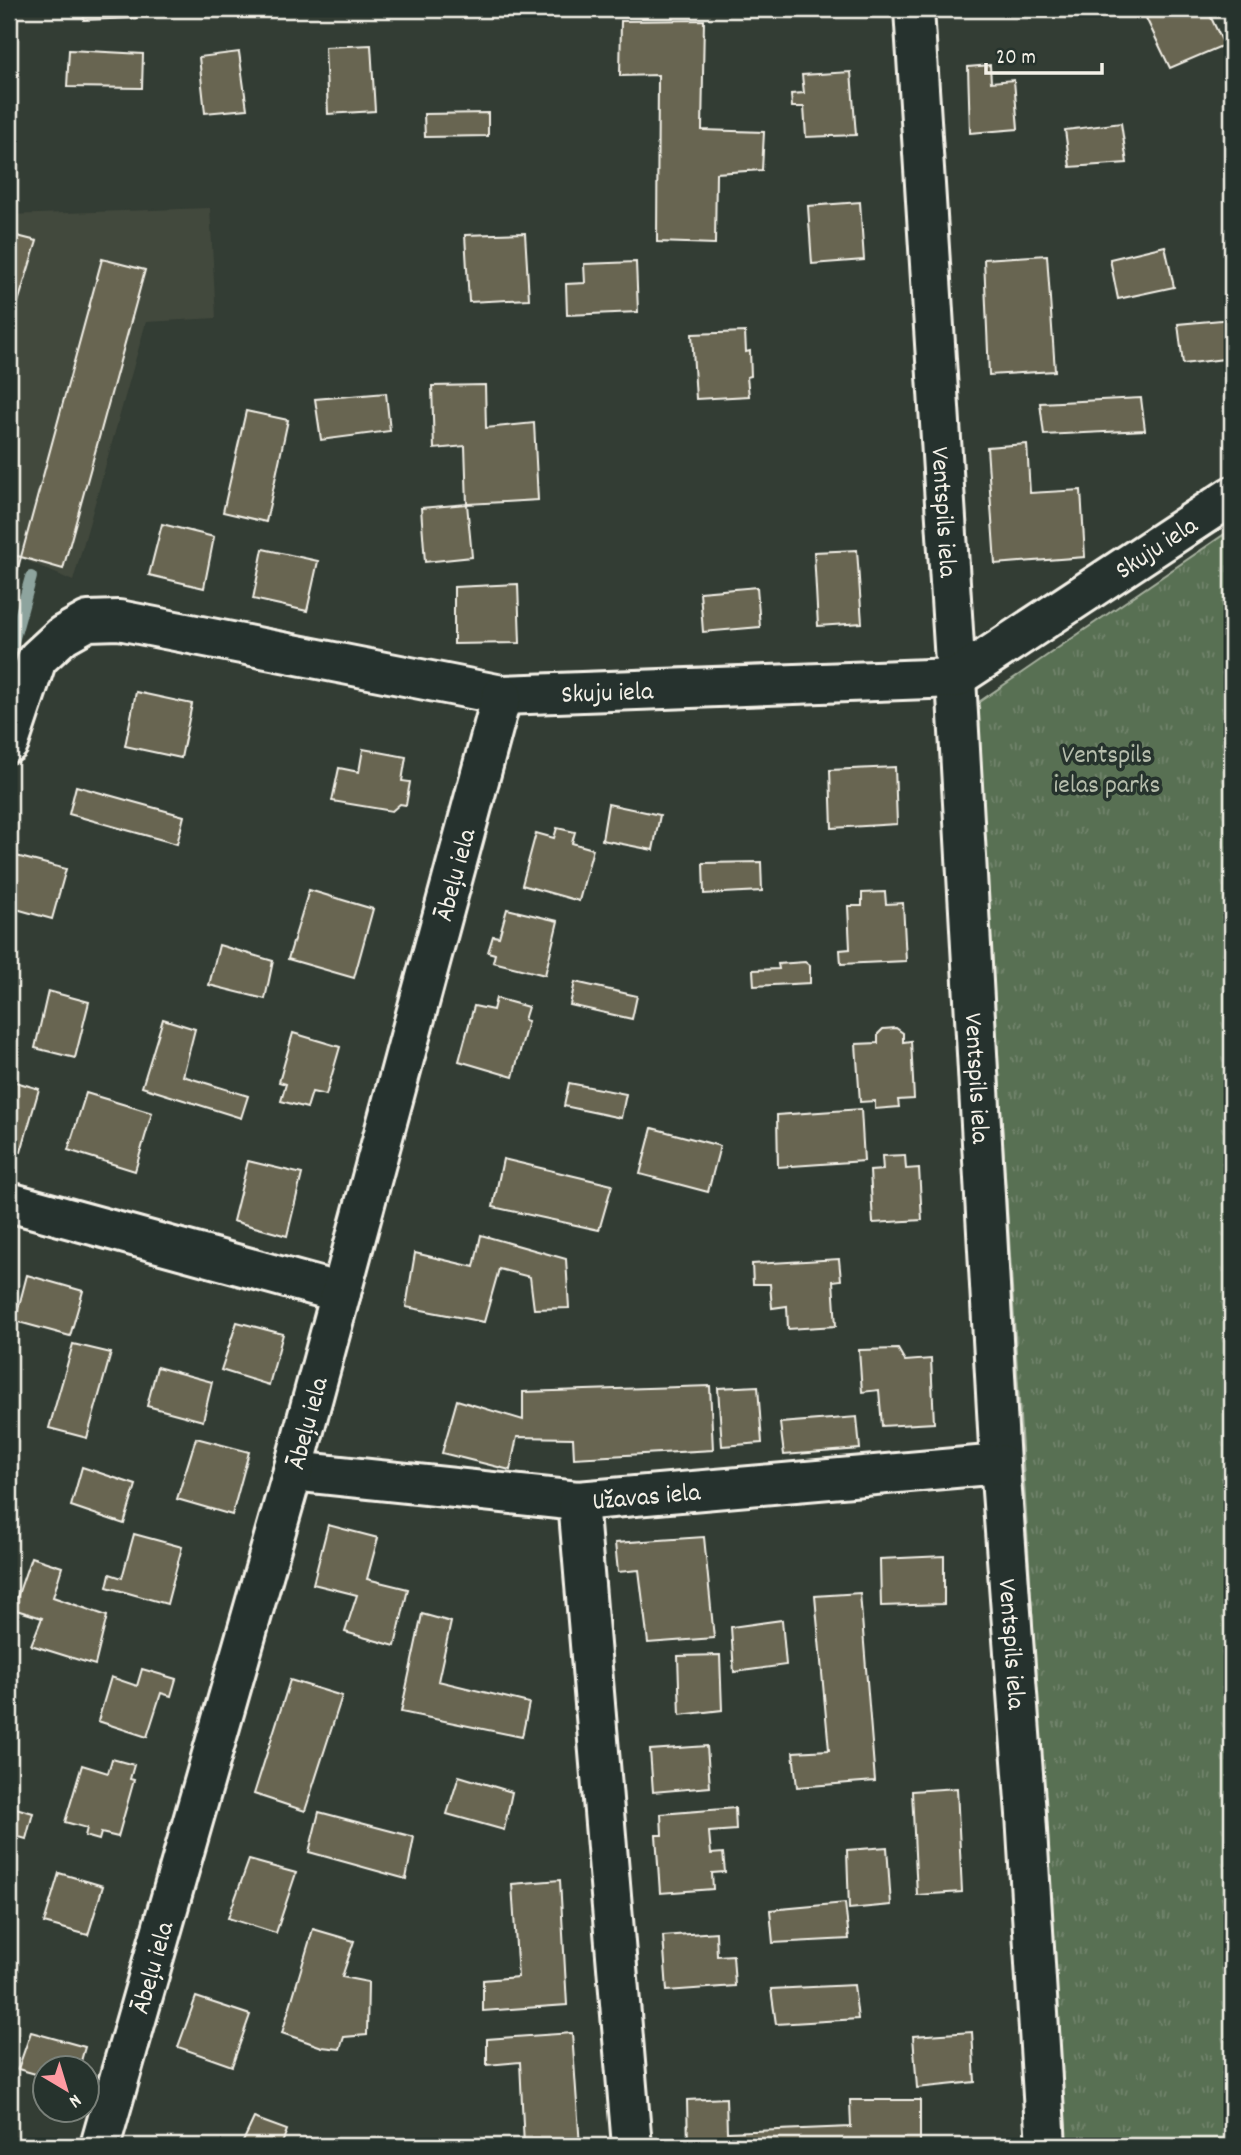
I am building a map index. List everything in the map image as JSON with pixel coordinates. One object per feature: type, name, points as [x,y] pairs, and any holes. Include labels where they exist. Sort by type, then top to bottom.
[{"type":"street","name":"Ventspils iela","points":[[914,9],[956,678],[1000,1464],[1026,1814],[1046,2146]]},
{"type":"street","name":"Skuju iela","points":[[9,743],[37,659],[63,635],[88,621],[119,620],[502,695],[956,678],[1232,496]]},
{"type":"street","name":"Ābeļu iela","points":[[100,2146],[293,1471],[502,695]]},
{"type":"street","points":[[9,1202],[341,1293]]},
{"type":"street","name":"Užavas iela","points":[[293,1471],[578,1501],[1000,1464]]},
{"type":"street","points":[[578,1501],[632,2146]]},
{"type":"shaded area","points":[[210,208],[216,318],[146,322],[73,581],[21,558],[9,599],[9,215]]},
{"type":"green space","name":"Ventspils ielas parks","points":[[1232,529],[1232,2146],[1065,2146],[976,704]]},
{"type":"building","points":[[83,9],[136,9],[136,18],[84,20]]},
{"type":"building","points":[[1167,9],[1207,9],[1224,45],[1170,68],[1146,18]]},
{"type":"building","points":[[704,20],[702,130],[764,132],[762,170],[716,173],[715,244],[657,242],[658,75],[620,76],[621,21]]},
{"type":"building","points":[[371,45],[375,111],[328,114],[325,47]]},
{"type":"building","points":[[69,50],[143,54],[142,88],[67,87]]},
{"type":"building","points":[[239,52],[247,109],[205,113],[199,57]]},
{"type":"building","points":[[990,65],[991,82],[1014,80],[1018,129],[970,133],[968,67]]},
{"type":"building","points":[[851,72],[856,135],[806,137],[804,107],[792,107],[791,94],[804,93],[802,75]]},
{"type":"building","points":[[488,113],[488,136],[425,137],[424,114]]},
{"type":"building","points":[[1121,123],[1127,163],[1070,167],[1065,130]]},
{"type":"building","points":[[860,202],[864,260],[812,264],[808,206]]},
{"type":"building","points":[[525,233],[529,299],[469,302],[465,235]]},
{"type":"building","points":[[9,234],[37,241],[11,325],[9,325]]},
{"type":"building","points":[[1165,246],[1174,287],[1118,299],[1110,259]]},
{"type":"building","points":[[1047,255],[1055,371],[989,375],[984,259]]},
{"type":"building","points":[[102,259],[145,270],[63,569],[21,557]]},
{"type":"building","points":[[636,262],[638,312],[567,315],[566,284],[585,283],[584,264]]},
{"type":"building","points":[[1232,319],[1232,358],[1183,364],[1178,324]]},
{"type":"building","points":[[745,332],[746,352],[750,351],[751,376],[747,377],[749,396],[696,399],[692,334]]},
{"type":"building","points":[[485,385],[486,428],[534,423],[538,500],[467,504],[465,446],[434,449],[432,386]]},
{"type":"building","points":[[386,393],[390,431],[321,440],[315,399]]},
{"type":"building","points":[[1141,398],[1145,430],[1044,435],[1040,403]]},
{"type":"building","points":[[246,411],[288,420],[266,522],[223,512]]},
{"type":"building","points":[[1027,444],[1030,493],[1081,490],[1085,557],[995,564],[987,447]]},
{"type":"building","points":[[467,504],[472,557],[425,562],[421,508]]},
{"type":"building","points":[[162,524],[214,537],[204,588],[149,575]]},
{"type":"building","points":[[263,549],[318,561],[307,611],[253,599]]},
{"type":"building","points":[[857,550],[862,623],[818,626],[814,552]]},
{"type":"building","points":[[9,554],[21,557],[9,600]]},
{"type":"building","points":[[518,584],[520,643],[454,644],[454,587]]},
{"type":"building","points":[[757,587],[760,627],[703,632],[700,592]]},
{"type":"building","points":[[136,692],[192,704],[181,758],[125,746]]},
{"type":"building","points":[[363,749],[406,757],[402,781],[410,782],[406,805],[400,804],[392,811],[332,801],[339,768],[359,772]]},
{"type":"building","points":[[895,767],[897,824],[832,828],[830,770]]},
{"type":"building","points":[[76,786],[184,816],[177,844],[69,814]]},
{"type":"building","points":[[608,804],[660,815],[653,850],[602,840]]},
{"type":"building","points":[[557,828],[575,832],[572,843],[593,849],[579,901],[522,885],[536,833],[554,838]]},
{"type":"building","points":[[16,856],[66,869],[52,919],[9,907],[9,881]]},
{"type":"building","points":[[761,862],[762,891],[704,894],[703,863]]},
{"type":"building","points":[[309,890],[373,909],[354,978],[288,959]]},
{"type":"building","points":[[885,892],[886,904],[903,903],[906,961],[841,964],[840,950],[850,949],[848,906],[862,906],[862,893]]},
{"type":"building","points":[[507,909],[558,921],[545,975],[493,962],[495,954],[488,952],[493,936],[499,937]]},
{"type":"building","points":[[219,945],[273,961],[265,999],[209,985]]},
{"type":"building","points":[[805,962],[810,966],[810,983],[754,986],[753,970],[779,969],[778,964]]},
{"type":"building","points":[[575,982],[637,996],[632,1019],[570,1005]]},
{"type":"building","points":[[48,991],[89,1002],[75,1058],[35,1048]]},
{"type":"building","points":[[496,998],[528,1007],[524,1020],[528,1021],[513,1077],[459,1061],[474,1006],[493,1010]]},
{"type":"building","points":[[163,1019],[195,1029],[183,1076],[248,1096],[241,1118],[142,1087]]},
{"type":"building","points":[[896,1028],[903,1033],[903,1042],[911,1041],[914,1099],[898,1100],[899,1107],[875,1109],[875,1101],[860,1102],[856,1044],[878,1043],[878,1034],[883,1029]]},
{"type":"building","points":[[293,1033],[340,1047],[326,1095],[312,1092],[307,1108],[281,1101],[286,1084],[279,1082]]},
{"type":"building","points":[[9,1080],[39,1089],[21,1152],[9,1149]]},
{"type":"building","points":[[569,1083],[626,1094],[621,1118],[564,1106]]},
{"type":"building","points":[[86,1093],[152,1113],[135,1171],[68,1150]]},
{"type":"building","points":[[861,1109],[864,1161],[778,1167],[777,1115]]},
{"type":"building","points":[[652,1128],[720,1146],[708,1192],[640,1174]]},
{"type":"building","points":[[905,1155],[906,1169],[919,1168],[922,1220],[873,1223],[870,1171],[883,1170],[882,1156]]},
{"type":"building","points":[[503,1159],[612,1185],[599,1230],[493,1207]]},
{"type":"building","points":[[248,1161],[302,1174],[287,1236],[233,1221]]},
{"type":"building","points":[[481,1235],[566,1259],[569,1308],[534,1309],[530,1277],[499,1269],[484,1322],[406,1307],[415,1253],[474,1267]]},
{"type":"building","points":[[839,1259],[841,1280],[833,1281],[836,1326],[788,1329],[787,1306],[772,1308],[770,1284],[753,1284],[752,1264]]},
{"type":"building","points":[[27,1275],[83,1291],[70,1336],[15,1321]]},
{"type":"building","points":[[237,1322],[283,1334],[269,1385],[221,1370]]},
{"type":"building","points":[[73,1344],[111,1353],[87,1438],[49,1428]]},
{"type":"building","points":[[898,1349],[905,1361],[931,1359],[934,1423],[882,1426],[879,1390],[862,1392],[859,1350]]},
{"type":"building","points":[[157,1367],[212,1382],[203,1421],[147,1406]]},
{"type":"building","points":[[710,1386],[713,1450],[574,1458],[573,1438],[517,1437],[510,1470],[442,1453],[457,1400],[523,1420],[523,1392]]},
{"type":"building","points":[[758,1386],[762,1443],[722,1446],[718,1388]]},
{"type":"building","points":[[857,1417],[860,1449],[784,1455],[780,1423]]},
{"type":"building","points":[[196,1438],[249,1452],[232,1515],[177,1499]]},
{"type":"building","points":[[82,1467],[136,1485],[124,1524],[71,1506]]},
{"type":"building","points":[[328,1525],[378,1538],[367,1579],[408,1589],[395,1646],[345,1632],[357,1595],[313,1584]]},
{"type":"building","points":[[134,1534],[182,1547],[167,1604],[107,1587],[110,1574],[122,1578]]},
{"type":"building","points":[[704,1537],[714,1638],[648,1643],[639,1570],[618,1572],[615,1543]]},
{"type":"building","points":[[944,1556],[944,1604],[881,1606],[880,1559]]},
{"type":"building","points":[[31,1557],[62,1567],[53,1597],[107,1616],[95,1665],[31,1645],[42,1618],[13,1609]]},
{"type":"building","points":[[860,1593],[875,1781],[797,1787],[793,1752],[829,1750],[815,1596]]},
{"type":"building","points":[[422,1614],[451,1622],[438,1681],[529,1703],[522,1737],[401,1712]]},
{"type":"building","points":[[782,1620],[786,1665],[734,1672],[731,1627]]},
{"type":"building","points":[[720,1655],[722,1710],[680,1715],[678,1656]]},
{"type":"building","points":[[142,1669],[176,1679],[171,1696],[161,1693],[147,1737],[98,1721],[111,1677],[137,1686]]},
{"type":"building","points":[[290,1680],[342,1696],[305,1811],[254,1794]]},
{"type":"building","points":[[707,1746],[710,1787],[653,1792],[650,1750]]},
{"type":"building","points":[[112,1759],[134,1765],[130,1779],[134,1780],[118,1837],[101,1833],[99,1840],[85,1836],[87,1828],[65,1822],[82,1765],[108,1773]]},
{"type":"building","points":[[459,1776],[512,1792],[504,1830],[447,1814]]},
{"type":"building","points":[[957,1788],[962,1892],[917,1895],[912,1791]]},
{"type":"building","points":[[9,1806],[33,1813],[26,1839],[9,1834]]},
{"type":"building","points":[[735,1808],[736,1830],[709,1832],[711,1854],[723,1853],[725,1872],[712,1873],[713,1889],[660,1893],[656,1835],[662,1835],[661,1814]]},
{"type":"building","points":[[319,1812],[414,1837],[406,1879],[309,1852]]},
{"type":"building","points":[[887,1847],[891,1905],[849,1909],[847,1850]]},
{"type":"building","points":[[249,1860],[296,1873],[276,1933],[228,1918]]},
{"type":"building","points":[[59,1873],[103,1886],[88,1935],[44,1923]]},
{"type":"building","points":[[560,1880],[567,2005],[483,2011],[483,1980],[518,1977],[512,1884]]},
{"type":"building","points":[[845,1903],[849,1939],[773,1943],[770,1910]]},
{"type":"building","points":[[313,1929],[354,1941],[342,1977],[368,1982],[367,2035],[344,2037],[340,2049],[322,2047],[282,2033]]},
{"type":"building","points":[[716,1932],[717,1956],[733,1955],[735,1986],[667,1991],[663,1936]]},
{"type":"building","points":[[854,1985],[858,2019],[776,2024],[771,1989]]},
{"type":"building","points":[[196,1997],[250,2015],[232,2066],[178,2047]]},
{"type":"building","points":[[31,2032],[85,2047],[83,2054],[32,2054],[32,2073],[18,2069]]},
{"type":"building","points":[[972,2032],[975,2082],[917,2088],[913,2036]]},
{"type":"building","points":[[572,2033],[580,2146],[524,2146],[520,2062],[487,2065],[487,2039]]},
{"type":"building","points":[[726,2098],[727,2132],[851,2127],[850,2100],[920,2100],[920,2146],[688,2146],[687,2100]]},
{"type":"building","points":[[254,2118],[287,2130],[281,2146],[241,2146]]},
{"type":"waterway","points":[[9,656],[31,577]]}]
